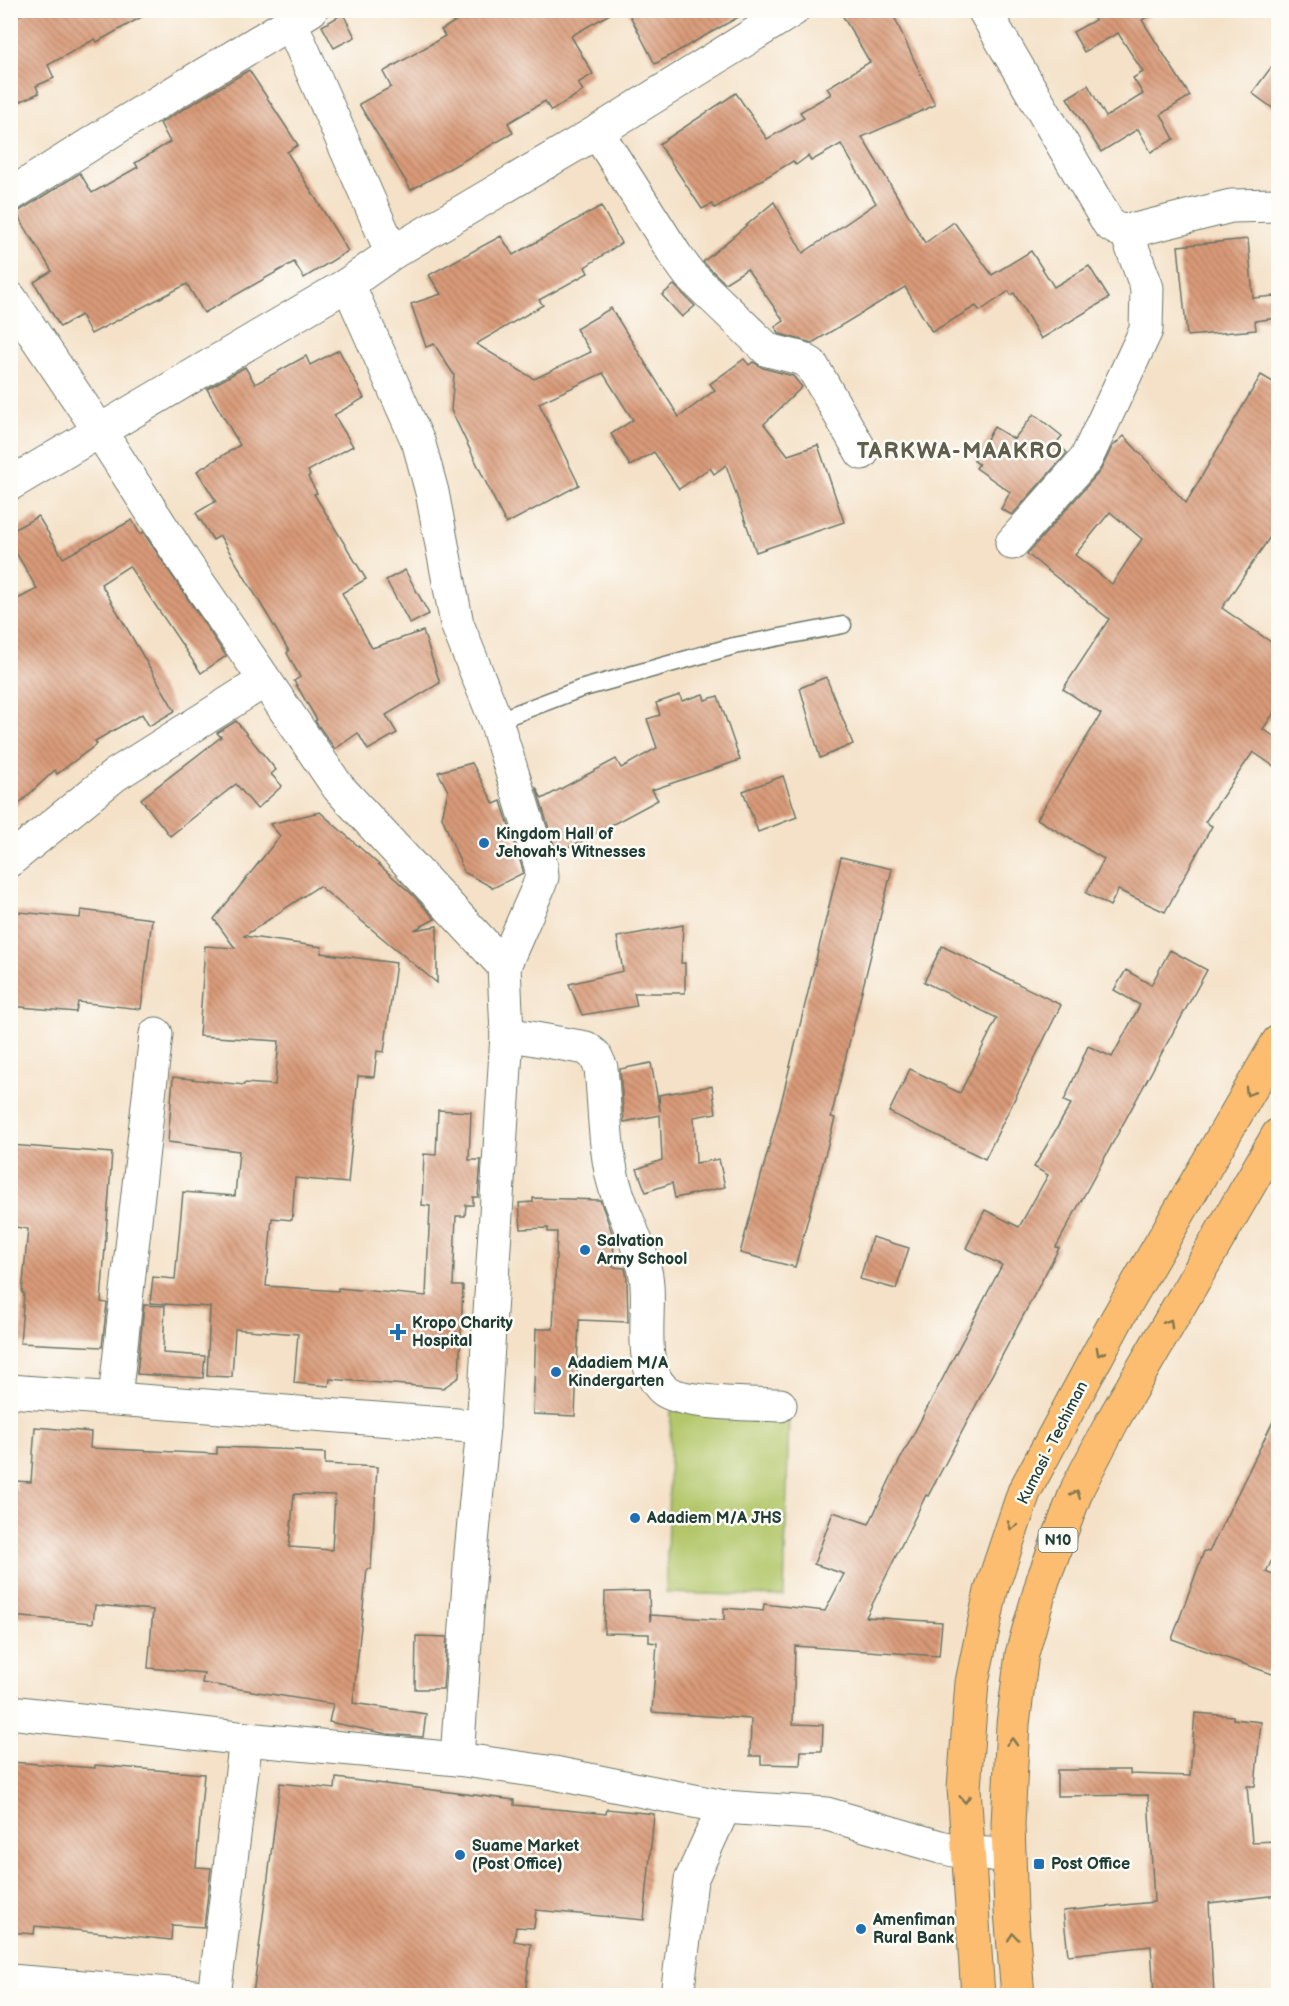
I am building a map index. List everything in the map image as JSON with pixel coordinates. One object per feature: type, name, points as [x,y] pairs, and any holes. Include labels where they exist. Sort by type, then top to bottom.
[{"type":"highway","name":"Kumasi - Techiman","points":[[978,1995],[964,1788],[972,1682],[991,1591],[1024,1492],[1118,1319],[1278,1042]]},
{"type":"highway","name":"N10","points":[[1018,1995],[1011,1912],[1008,1824],[1013,1724],[1022,1654],[1047,1570],[1078,1487],[1108,1430],[1278,1135]]},
{"type":"street","points":[[10,484],[348,284],[392,253],[597,132],[793,10]]},
{"type":"street","points":[[984,10],[1109,224],[1117,229],[1135,230],[1231,206],[1278,205]]},
{"type":"street","points":[[10,195],[297,15],[392,253]]},
{"type":"street","points":[[597,132],[689,273],[768,350],[800,358],[811,364],[862,453]]},
{"type":"street","points":[[1012,543],[1086,459],[1146,330],[1147,288],[1126,231]]},
{"type":"street","points":[[348,284],[419,444],[432,492],[457,624],[496,721],[541,866],[542,877],[504,966],[507,1034],[483,1426],[457,1759]]},
{"type":"street","points":[[10,298],[264,681],[338,787],[504,966]]},
{"type":"street","points":[[10,860],[115,775],[264,681]]},
{"type":"street","points":[[115,1398],[156,1034]]},
{"type":"street","points":[[507,1034],[586,1048],[595,1055],[602,1068],[615,1189],[646,1276],[648,1360],[655,1382],[666,1392],[682,1398],[780,1406]]},
{"type":"street","points":[[10,1391],[483,1426]]},
{"type":"street","points":[[10,1712],[246,1739],[457,1759],[554,1773],[724,1806],[827,1814],[920,1842],[968,1853],[1009,1855]]},
{"type":"street","points":[[214,1995],[246,1739]]},
{"type":"street","points":[[677,1995],[691,1880],[724,1806]]},
{"type":"street","points":[[10,1982],[194,1995]]},
{"type":"lane","points":[[496,721],[580,689],[723,649],[843,625]]},
{"type":"green space","points":[[671,1411],[789,1414],[784,1596],[666,1593]]},
{"type":"building","points":[[30,10],[154,10],[97,42],[95,39],[48,65],[54,78],[36,86],[39,93],[10,106],[10,19]]},
{"type":"building","points":[[474,10],[617,10],[571,36],[593,74],[578,83],[583,91],[551,111],[545,101],[508,123],[513,133],[411,190],[359,104],[391,87],[383,72],[445,36],[441,30]]},
{"type":"building","points":[[627,10],[751,10],[655,64]]},
{"type":"building","points":[[839,10],[891,10],[935,105],[862,137],[925,243],[954,222],[992,275],[1031,251],[1054,287],[1089,266],[1109,298],[1041,339],[1014,293],[1011,295],[1009,291],[980,311],[976,306],[932,332],[905,287],[812,343],[780,334],[775,327],[784,321],[747,269],[725,283],[703,262],[774,202],[803,253],[876,203],[841,144],[811,161],[808,156],[796,165],[793,161],[715,208],[712,204],[702,209],[659,144],[736,93],[767,139],[804,118],[800,112],[831,94],[827,88],[870,62]]},
{"type":"building","points":[[1090,10],[1158,10],[1142,20],[1190,96],[1161,114],[1174,139],[1151,152],[1138,129],[1101,152],[1067,98],[1088,85],[1106,117],[1143,94],[1133,78],[1143,72],[1118,33],[1084,52],[1073,32],[1095,20]]},
{"type":"building","points":[[343,14],[355,37],[334,48],[322,26]]},
{"type":"building","points":[[1278,58],[1278,112],[1252,93]]},
{"type":"building","points":[[249,70],[298,145],[287,152],[348,251],[304,278],[294,262],[204,313],[187,284],[91,334],[81,315],[60,327],[34,282],[52,271],[16,213],[80,173],[92,193],[138,167],[135,163],[170,142],[160,123]]},
{"type":"building","points":[[601,206],[621,243],[585,267],[588,273],[539,300],[543,305],[476,344],[534,379],[591,352],[576,329],[611,308],[679,417],[715,390],[710,384],[744,359],[749,365],[753,362],[763,368],[793,376],[802,387],[764,424],[788,455],[818,445],[844,522],[756,552],[726,465],[714,474],[710,468],[679,489],[654,452],[630,466],[611,434],[633,420],[603,373],[539,403],[579,485],[506,524],[451,410],[454,375],[434,344],[426,347],[411,304],[441,294],[429,275],[501,236],[513,255]]},
{"type":"building","points":[[1248,239],[1253,298],[1275,296],[1277,318],[1255,321],[1256,330],[1187,336],[1178,246]]},
{"type":"building","points":[[674,285],[695,306],[682,317],[662,295]]},
{"type":"building","points":[[339,350],[364,398],[334,415],[353,446],[308,471],[310,475],[308,477],[317,493],[314,494],[366,579],[342,593],[372,648],[423,631],[440,683],[386,715],[397,733],[368,750],[358,733],[335,749],[315,721],[317,720],[294,681],[300,677],[287,653],[289,651],[220,536],[213,540],[196,513],[216,501],[197,471],[240,445],[207,389],[245,367],[255,384],[306,356],[310,365]]},
{"type":"building","points":[[1261,375],[1278,385],[1278,525],[1222,608],[1278,647],[1278,707],[1263,729],[1278,739],[1278,769],[1253,752],[1205,822],[1212,826],[1165,912],[1118,890],[1110,906],[1086,893],[1104,859],[1037,819],[1101,714],[1063,689],[1109,619],[1027,554],[1100,471],[1112,447],[1124,436],[1186,503]],"holes":[[[1110,512],[1142,539],[1112,584],[1075,555]]]},
{"type":"building","points":[[1034,414],[1062,436],[1057,442],[1067,453],[1012,515],[1001,509],[1010,492],[976,468],[979,464],[974,461],[994,427],[1014,439]]},
{"type":"building","points":[[38,516],[63,558],[132,520],[140,534],[143,532],[226,656],[201,673],[129,566],[101,584],[175,711],[149,726],[142,714],[95,741],[97,744],[57,774],[55,770],[10,812],[10,603],[37,589],[10,542],[10,532]]},
{"type":"building","points":[[405,570],[429,614],[410,624],[386,580]]},
{"type":"building","points":[[826,677],[853,744],[820,758],[800,688]]},
{"type":"building","points":[[703,694],[705,700],[718,696],[740,760],[652,790],[658,800],[578,843],[556,852],[536,787],[542,799],[616,759],[621,768],[657,748],[647,719],[660,715],[656,703],[680,695],[682,701]]},
{"type":"building","points":[[236,721],[276,770],[271,774],[282,786],[257,809],[236,784],[170,836],[141,799],[221,737],[217,733]]},
{"type":"building","name":"Kingdom Hall of Jehovah's Witnesses","points":[[472,763],[494,804],[501,801],[523,870],[523,873],[493,888],[464,872],[442,817],[448,791],[438,772]]},
{"type":"building","points":[[783,776],[797,817],[758,832],[743,791]]},
{"type":"building","points":[[320,812],[414,896],[435,919],[414,930],[437,926],[437,983],[319,886],[244,936],[322,947],[321,953],[396,963],[384,1052],[377,1051],[374,1077],[358,1076],[348,1183],[295,1178],[292,1220],[272,1218],[266,1286],[338,1291],[338,1288],[426,1296],[430,1206],[422,1205],[424,1154],[436,1155],[438,1110],[471,1112],[469,1160],[481,1160],[478,1197],[473,1197],[473,1205],[466,1205],[465,1216],[456,1216],[453,1286],[463,1286],[459,1377],[443,1388],[330,1379],[329,1386],[294,1383],[298,1334],[235,1329],[232,1377],[207,1376],[210,1307],[150,1303],[153,1277],[175,1279],[183,1192],[235,1196],[239,1151],[168,1142],[173,1077],[244,1085],[244,1083],[275,1085],[279,1041],[199,1036],[205,946],[235,948],[214,919],[280,836],[270,824]]},
{"type":"building","points":[[841,857],[892,869],[831,1117],[835,1118],[795,1267],[740,1253],[781,1103]]},
{"type":"building","points":[[81,910],[152,919],[141,1009],[78,1002],[76,1012],[10,1006],[10,911],[80,918]]},
{"type":"building","points":[[683,925],[681,963],[685,963],[685,993],[634,993],[637,1006],[582,1015],[569,984],[623,971],[617,937]]},
{"type":"building","points":[[942,946],[1061,1005],[985,1159],[889,1112],[910,1069],[960,1093],[997,1018],[924,982]]},
{"type":"building","points":[[1170,950],[1207,970],[1056,1247],[1059,1248],[928,1496],[926,1495],[866,1617],[942,1622],[939,1656],[795,1646],[793,1724],[823,1725],[822,1751],[801,1751],[800,1765],[761,1764],[761,1756],[750,1756],[751,1719],[652,1712],[657,1643],[649,1642],[649,1634],[604,1633],[605,1592],[649,1591],[650,1622],[651,1615],[724,1620],[724,1608],[763,1611],[764,1604],[825,1611],[844,1574],[814,1564],[833,1512],[869,1524],[891,1477],[1002,1265],[966,1248],[985,1210],[1019,1227],[1048,1175],[1034,1167],[1071,1104],[1064,1101],[1088,1046],[1112,1057],[1140,1005],[1114,990],[1126,970],[1151,985]]},
{"type":"building","points":[[651,1063],[660,1111],[659,1095],[712,1086],[716,1113],[694,1117],[696,1163],[719,1159],[725,1187],[675,1198],[672,1183],[646,1192],[637,1169],[662,1160],[660,1115],[624,1122],[620,1069]]},
{"type":"building","points":[[10,1145],[112,1153],[101,1302],[107,1303],[102,1347],[20,1343],[28,1229],[10,1226]]},
{"type":"building","name":"Salvation Army School","points":[[533,1198],[600,1200],[614,1238],[613,1267],[625,1268],[628,1322],[579,1320],[575,1416],[533,1414],[536,1329],[553,1329],[557,1232],[548,1232],[548,1228],[521,1229],[519,1203],[533,1202]]},
{"type":"building","points":[[872,1237],[909,1248],[896,1289],[860,1279]]},
{"type":"building","points":[[144,1305],[165,1306],[163,1353],[205,1356],[203,1378],[137,1374]]},
{"type":"building","points":[[1278,1411],[1278,1547],[1266,1572],[1278,1577],[1278,1676],[1172,1639],[1204,1551],[1209,1552]]},
{"type":"building","points":[[35,1427],[91,1432],[90,1448],[217,1454],[217,1447],[302,1450],[302,1452],[325,1453],[325,1464],[377,1467],[371,1569],[367,1569],[353,1703],[426,1714],[423,1737],[387,1734],[329,1722],[333,1704],[202,1683],[204,1673],[148,1668],[153,1610],[95,1605],[93,1623],[10,1616],[10,1491],[16,1492],[16,1481],[31,1482]],"holes":[[[294,1494],[335,1495],[332,1550],[289,1547]]]},
{"type":"building","points":[[416,1636],[447,1637],[443,1689],[415,1689]]},
{"type":"building","points":[[1195,1713],[1233,1716],[1233,1719],[1261,1722],[1255,1786],[1247,1786],[1252,1842],[1278,1841],[1278,1895],[1209,1903],[1214,1995],[1154,1995],[1151,1946],[1068,1955],[1063,1911],[1154,1902],[1148,1795],[1057,1796],[1057,1770],[1130,1770],[1130,1774],[1190,1776]]},
{"type":"building","points":[[10,1762],[95,1768],[95,1765],[204,1774],[196,1867],[211,1868],[204,1927],[172,1925],[171,1940],[35,1926],[34,1934],[10,1932]]},
{"type":"building","name":"Suame Market (Post Office)","points":[[336,1778],[514,1800],[514,1805],[606,1814],[607,1809],[654,1814],[644,1920],[536,1910],[534,1928],[516,1927],[514,1941],[531,1944],[525,1995],[253,1995],[280,1783],[335,1789]]},
{"type":"place","name":"Kingdom Hall of Jehovah's Witnesses","points":[[484,843]]},
{"type":"place","name":"Salvation Army School","points":[[585,1250]]},
{"type":"place","name":"Kropo Charity Hospital","points":[[398,1332]]},
{"type":"place","name":"Adadiem M/A Kindergarten","points":[[556,1372]]},
{"type":"place","name":"Adadiem M/A JHS","points":[[635,1518]]},
{"type":"place","name":"Suame Market (Post Office)","points":[[460,1855]]},
{"type":"place","name":"Post Office","points":[[1039,1864]]},
{"type":"place","name":"Amenfiman Rural Bank","points":[[861,1929]]},
{"type":"district","name":"TARKWA-MAAKRO","points":[[960,451]]}]
